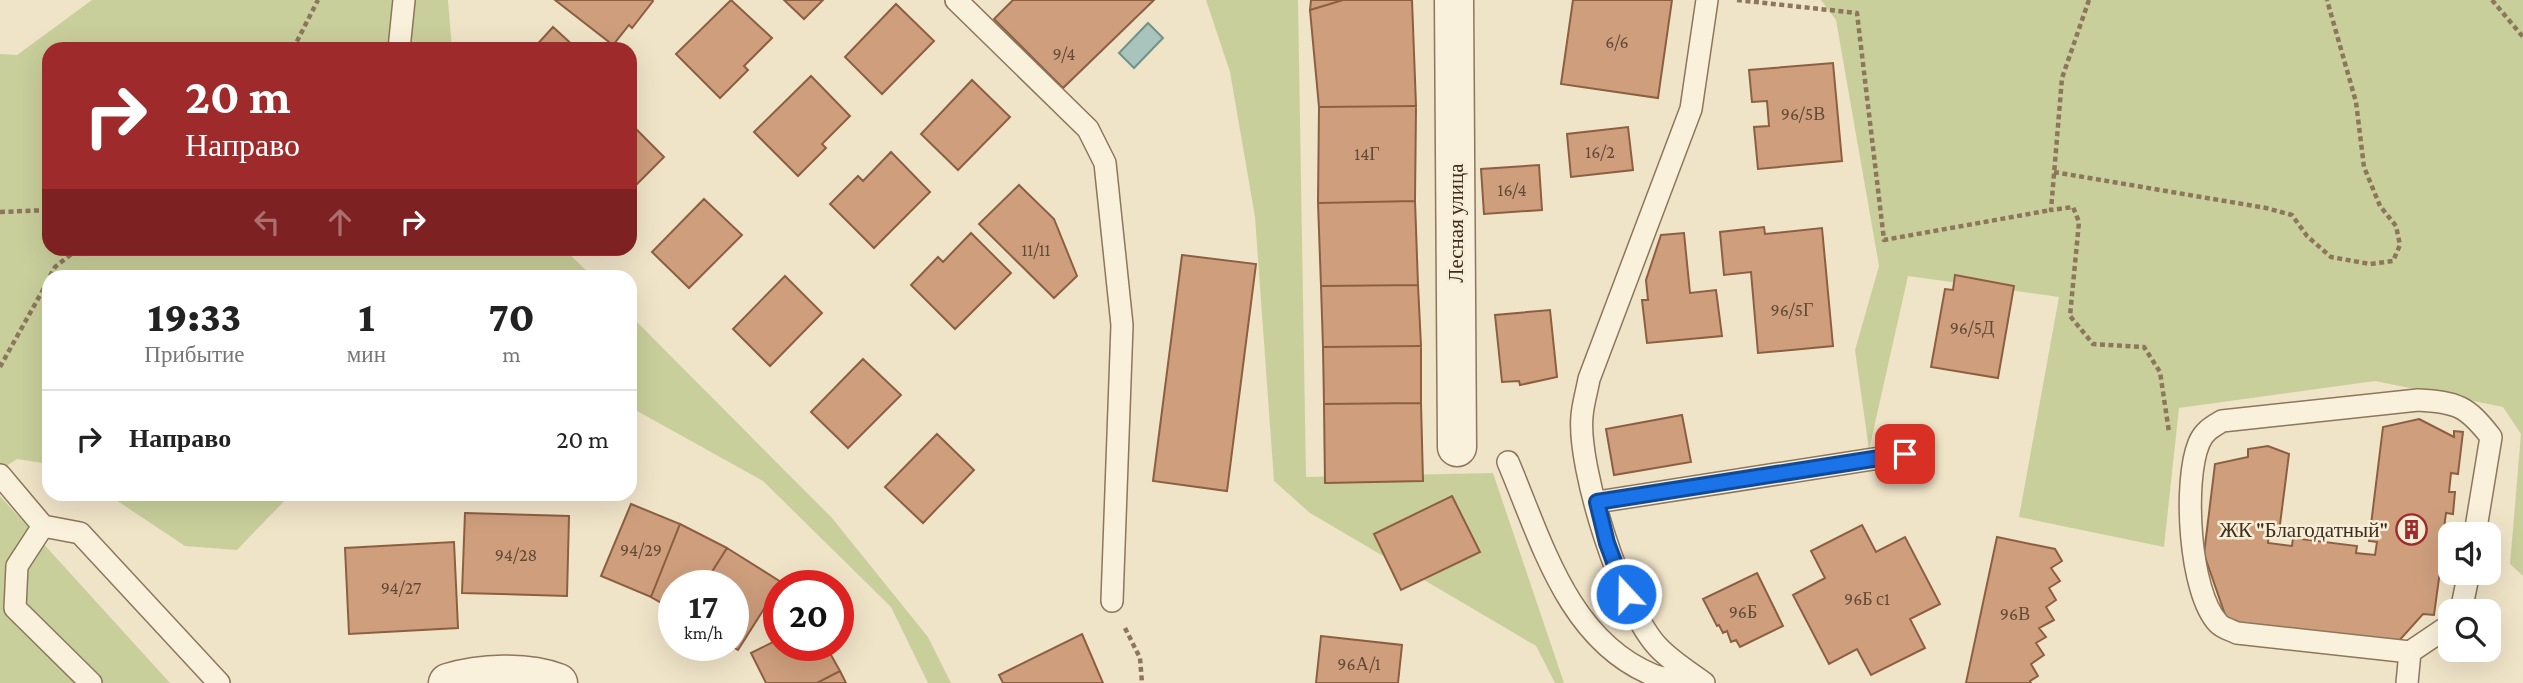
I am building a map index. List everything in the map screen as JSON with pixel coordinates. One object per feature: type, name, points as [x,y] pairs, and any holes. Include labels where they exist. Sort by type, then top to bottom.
[{"type":"street","name":"Лесная улица","points":[[1454,0],[1457,447]]},
{"type":"street","points":[[449,683],[469,676],[544,677],[558,683]]},
{"type":"lane","points":[[400,42],[404,0]]},
{"type":"lane","points":[[956,0],[1088,129],[1105,163],[1122,325],[1112,601]]},
{"type":"lane","points":[[1704,683],[1658,648],[1639,621],[1607,543],[1585,456],[1581,417],[1589,379],[1691,109],[1707,0]]},
{"type":"lane","points":[[2438,633],[2410,652],[2237,633],[2218,624],[2197,584],[2190,502],[2198,445],[2207,430],[2222,421],[2418,400],[2444,401],[2472,413],[2491,437],[2477,522]]},
{"type":"lane","points":[[1597,502],[1905,454]]},
{"type":"lane","points":[[1508,462],[1551,565],[1575,610],[1590,629],[1611,649],[1654,676],[1704,683]]},
{"type":"lane","points":[[0,475],[43,526],[80,533],[219,683]]},
{"type":"lane","points":[[43,526],[17,566],[15,608],[91,683]]},
{"type":"lane","points":[[2407,683],[2410,652]]},
{"type":"path","points":[[297,42],[318,0]]},
{"type":"path","points":[[1736,0],[1857,13],[1884,240],[2073,207],[2079,222],[2070,316],[2093,344],[2144,347],[2160,372],[2171,445]]},
{"type":"path","points":[[2051,210],[2062,78],[2089,0]]},
{"type":"path","points":[[2054,172],[2266,208],[2292,215],[2307,236],[2331,257],[2371,264],[2393,261],[2400,245],[2396,226],[2380,206],[2364,167],[2356,102],[2328,0]]},
{"type":"path","points":[[2492,0],[2523,37]]},
{"type":"path","points":[[0,212],[42,210]]},
{"type":"path","points":[[54,270],[69,256]]},
{"type":"path","points":[[0,367],[42,292]]},
{"type":"path","points":[[1112,601],[1140,658],[1142,683]]},
{"type":"green space","points":[[92,0],[448,0],[451,42],[42,42],[42,256],[571,256],[586,270],[42,270],[42,463],[17,459],[0,470],[0,54],[17,55]]},
{"type":"green space","points":[[1206,0],[1298,0],[1306,477],[1493,473],[1564,683],[1555,683],[1536,646],[1310,513],[1274,481],[1255,217],[1230,72]]},
{"type":"green space","points":[[1821,0],[2523,0],[2523,576],[2510,564],[2521,434],[2503,407],[2375,381],[2179,408],[2164,547],[2019,517],[2059,297],[1908,276],[1869,450],[1855,350],[1879,266],[1836,20]]},
{"type":"green space","points":[[637,322],[832,518],[928,637],[951,683],[928,683],[891,607],[763,481],[637,411]]},
{"type":"green space","points":[[0,496],[170,683],[0,683]]},
{"type":"green space","points":[[118,501],[284,501],[237,550],[185,546]]},
{"type":"water","points":[[1148,23],[1163,38],[1134,68],[1119,53]]},
{"type":"building","points":[[555,0],[653,1],[632,28],[629,25],[615,42],[609,42]]},
{"type":"building","points":[[731,0],[772,38],[744,66],[748,70],[720,98],[676,54]]},
{"type":"building","points":[[784,0],[823,0],[804,19]]},
{"type":"building","points":[[1013,0],[1154,0],[1063,88],[994,19]]},
{"type":"building","points":[[1311,0],[1343,0],[1310,10]]},
{"type":"building","points":[[1343,0],[1412,0],[1416,106],[1319,107],[1310,10]]},
{"type":"building","points":[[1573,0],[1672,0],[1658,98],[1561,84]]},
{"type":"building","points":[[896,4],[934,41],[882,94],[845,57]]},
{"type":"building","points":[[553,27],[569,42],[539,42]]},
{"type":"building","points":[[1833,63],[1842,161],[1758,169],[1754,127],[1769,126],[1767,101],[1752,102],[1749,70]]},
{"type":"building","points":[[811,76],[850,116],[822,144],[826,148],[798,176],[754,132]]},
{"type":"building","points":[[972,80],[1010,117],[958,170],[921,134]]},
{"type":"building","points":[[1416,106],[1415,201],[1318,203],[1319,107]]},
{"type":"building","points":[[1628,127],[1633,170],[1571,177],[1567,134]]},
{"type":"building","points":[[637,130],[664,157],[637,184]]},
{"type":"building","points":[[891,152],[930,192],[874,248],[830,204],[858,176],[863,181]]},
{"type":"building","points":[[1539,165],[1542,210],[1484,214],[1481,169]]},
{"type":"building","points":[[1019,185],[1054,219],[1077,276],[1054,298],[979,224]]},
{"type":"building","points":[[704,199],[742,235],[689,288],[652,252]]},
{"type":"building","points":[[1415,201],[1418,285],[1321,286],[1318,203]]},
{"type":"building","points":[[1764,227],[1765,234],[1822,228],[1833,346],[1758,353],[1751,272],[1724,275],[1720,232]]},
{"type":"building","points":[[971,233],[1011,273],[955,329],[911,285],[938,257],[943,262]]},
{"type":"building","points":[[1684,233],[1690,293],[1716,290],[1722,336],[1647,343],[1642,300],[1648,300],[1646,280],[1661,235]]},
{"type":"building","points":[[1182,255],[1256,264],[1227,491],[1153,481]]},
{"type":"building","points":[[1955,275],[2014,286],[1998,378],[1931,367],[1945,289],[1953,290]]},
{"type":"building","points":[[785,276],[822,313],[770,366],[733,329]]},
{"type":"building","points":[[1418,285],[1421,346],[1323,347],[1321,286]]},
{"type":"building","points":[[1550,310],[1557,377],[1520,385],[1519,381],[1502,382],[1495,315]]},
{"type":"building","points":[[1421,346],[1421,403],[1324,404],[1323,347]]},
{"type":"building","points":[[863,359],[901,395],[848,448],[811,412]]},
{"type":"building","points":[[1421,403],[1423,481],[1325,483],[1324,404]]},
{"type":"building","points":[[1682,415],[1691,462],[1614,475],[1606,429]]},
{"type":"building","name":"ЖК \"Благодатный\"","points":[[2419,419],[2454,437],[2454,431],[2463,432],[2458,474],[2451,473],[2449,492],[2455,492],[2453,514],[2446,513],[2445,522],[2438,522],[2438,585],[2434,615],[2423,614],[2397,643],[2229,626],[2204,554],[2215,464],[2248,457],[2248,449],[2268,446],[2289,454],[2279,532],[2269,531],[2268,543],[2292,546],[2293,538],[2357,546],[2356,553],[2375,555],[2377,542],[2369,541],[2383,427]]},
{"type":"building","points":[[937,434],[974,470],[923,523],[885,487]]},
{"type":"building","points":[[1452,496],[1480,552],[1401,590],[1374,534]]},
{"type":"building","points":[[631,504],[680,524],[662,570],[658,570],[658,579],[651,597],[601,576]]},
{"type":"building","points":[[465,513],[569,516],[567,596],[462,593]]},
{"type":"building","points":[[680,524],[727,548],[713,570],[662,570]]},
{"type":"building","points":[[1862,525],[1876,552],[1905,537],[1940,604],[1910,619],[1925,648],[1871,675],[1857,649],[1829,664],[1793,595],[1825,578],[1811,551]]},
{"type":"building","points":[[1997,537],[2055,549],[2062,561],[2051,568],[2060,581],[2049,588],[2056,600],[2046,607],[2054,620],[2039,628],[2046,637],[2036,643],[2044,655],[2031,664],[2038,676],[2030,681],[2031,683],[1966,683]]},
{"type":"building","points":[[454,542],[458,628],[349,634],[345,548]]},
{"type":"building","points":[[727,548],[763,571],[763,610],[749,633],[749,570],[713,570]]},
{"type":"building","points":[[1757,573],[1783,626],[1740,647],[1736,640],[1731,642],[1727,631],[1723,633],[1719,625],[1717,626],[1703,599]]},
{"type":"building","points":[[658,579],[658,601],[651,597]]},
{"type":"building","points":[[1082,634],[1103,683],[1003,683],[999,675]]},
{"type":"building","points":[[1321,636],[1402,645],[1398,683],[1316,683]]},
{"type":"building","points":[[763,647],[763,661],[834,661],[840,671],[817,683],[766,683],[751,653]]},
{"type":"building","points":[[840,671],[846,683],[817,683]]},
{"type":"place","name":"ЖК \"Благодатный\"","points":[[2411,530]]},
{"type":"route","points":[[1626,594],[1607,543],[1597,502],[1905,454]]}]
